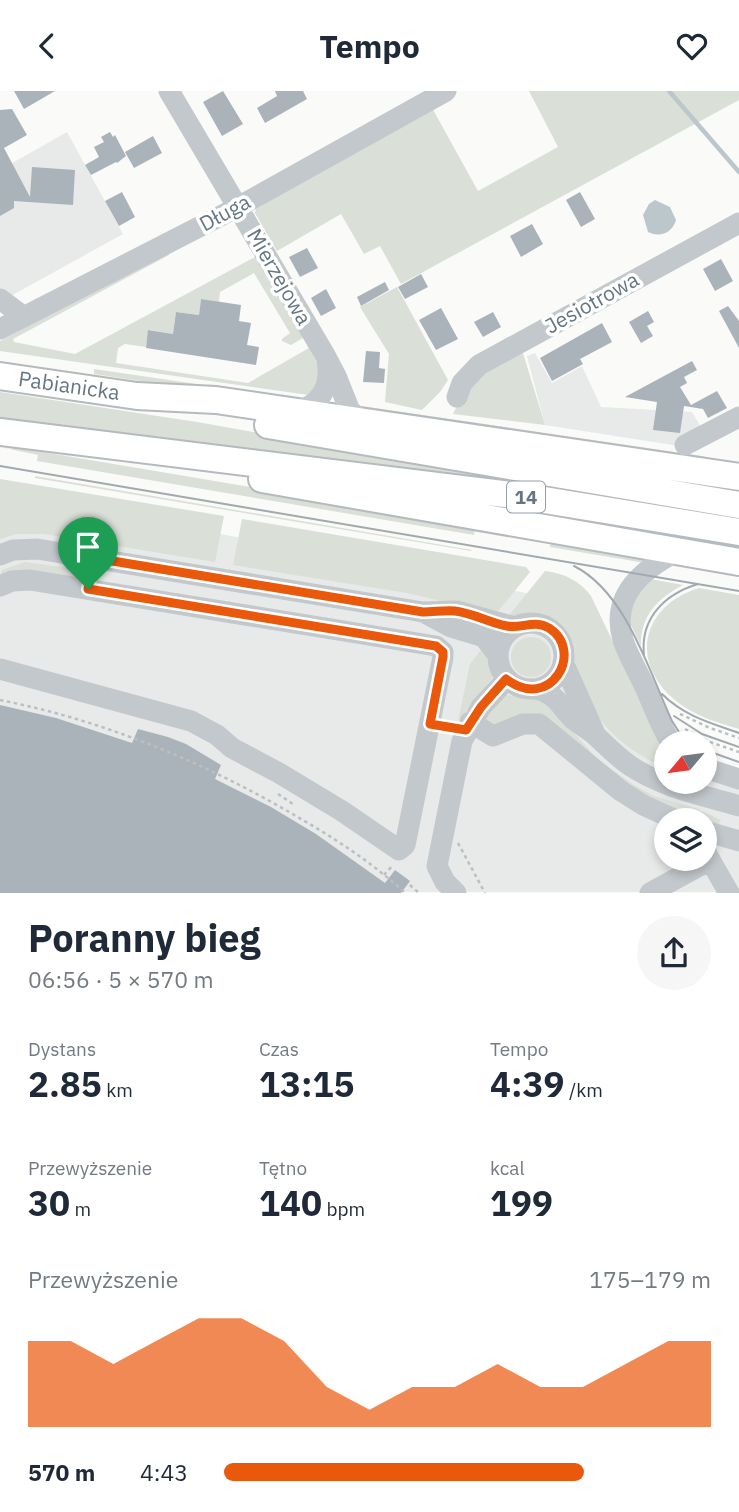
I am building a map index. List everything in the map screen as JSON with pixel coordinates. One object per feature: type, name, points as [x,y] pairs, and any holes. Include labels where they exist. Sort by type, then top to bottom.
[{"type":"main road","name":"Pabianicka","points":[[0,376],[137,396]]},
{"type":"main road","points":[[137,396],[216,400],[739,477]]},
{"type":"main road","name":"14","points":[[137,396],[250,421],[739,505]]},
{"type":"main road","name":"14","points":[[0,432],[520,496],[739,532]]},
{"type":"main road","points":[[130,449],[219,472],[739,562]]},
{"type":"street","name":"Mierzejowa","points":[[169,91],[325,355],[350,411],[363,421]]},
{"type":"street","name":"Długa","points":[[0,329],[238,207],[420,97],[446,91]]},
{"type":"street","name":"Jesiotrowa","points":[[457,397],[462,383],[479,365],[739,223]]},
{"type":"street","points":[[0,299],[24,317]]},
{"type":"street","points":[[295,411],[312,405],[325,390],[329,375],[325,355]]},
{"type":"street","points":[[685,445],[739,417]]},
{"type":"street","points":[[0,555],[13,550],[37,548],[423,612],[456,611],[515,627]]},
{"type":"street","points":[[675,731],[626,646],[621,622],[624,602],[634,583],[653,565],[678,551]]},
{"type":"street","points":[[88,589],[94,558]]},
{"type":"street","points":[[0,586],[30,580],[377,635],[436,646],[443,652],[410,824],[404,848],[396,849],[342,811],[232,748],[217,735],[191,721],[134,708],[69,686],[0,669]]},
{"type":"street","points":[[377,635],[381,604]]},
{"type":"street","points":[[423,612],[451,627],[484,637],[498,655]]},
{"type":"street","points":[[536,689],[554,680],[561,671],[562,645],[549,628],[526,623],[506,634],[500,644],[499,665],[506,679],[526,690],[547,691],[556,697],[572,717],[619,758],[647,776],[739,806]]},
{"type":"street","points":[[563,662],[596,736]]},
{"type":"street","points":[[456,893],[439,874],[437,866],[453,780],[468,726],[506,679]]},
{"type":"street","points":[[430,724],[468,726],[493,736],[523,724],[538,724],[621,791],[654,810]]},
{"type":"street","points":[[718,772],[739,779]]},
{"type":"street","points":[[420,774],[453,780]]},
{"type":"street","points":[[410,824],[444,827]]},
{"type":"street","points":[[717,835],[739,841]]},
{"type":"street","points":[[650,893],[684,871]]},
{"type":"street","points":[[717,871],[729,893]]},
{"type":"path","points":[[0,700],[57,713],[130,736],[235,782],[315,827],[384,874],[405,893]]},
{"type":"path","points":[[680,714],[739,738]]},
{"type":"path","points":[[718,745],[739,752]]},
{"type":"path","points":[[278,794],[293,804]]},
{"type":"path","points":[[444,827],[454,835],[485,893]]},
{"type":"path","points":[[410,885],[419,893]]},
{"type":"shaded area","points":[[529,91],[739,91],[739,100],[401,284],[380,246],[364,254],[341,214],[277,251],[255,213],[256,209],[431,106],[478,191],[558,147]]},
{"type":"shaded area","points":[[67,132],[123,234],[0,302],[0,170]]},
{"type":"shaded area","points":[[655,200],[670,207],[676,220],[669,231],[661,234],[648,232],[643,215],[649,204]]},
{"type":"shaded area","points":[[167,251],[169,255],[13,339],[14,342],[75,354],[255,257],[303,338],[291,345],[282,341],[290,333],[254,273],[220,292],[219,302],[201,299],[199,315],[176,312],[173,334],[149,330],[146,347],[125,344],[118,348],[116,363],[248,383],[309,348],[319,372],[317,382],[309,395],[0,351],[0,341]]},
{"type":"shaded area","points":[[397,287],[448,380],[422,410],[385,402],[389,354],[360,307]]},
{"type":"shaded area","points":[[522,350],[545,425],[453,414],[464,391],[481,375]]},
{"type":"shaded area","points":[[535,353],[552,383],[582,366],[601,407],[692,412],[704,432],[679,446],[545,425],[527,356]]},
{"type":"shaded area","points":[[94,369],[306,400],[292,404],[94,374]]},
{"type":"shaded area","points":[[0,392],[197,422],[466,470],[541,480],[539,491],[0,419]]},
{"type":"shaded area","points":[[354,405],[702,456],[739,467],[368,414]]},
{"type":"shaded area","points":[[0,447],[13,447],[658,556],[645,563],[550,547],[551,541],[475,529],[474,535],[37,461],[38,455]]},
{"type":"shaded area","points":[[35,476],[472,550],[35,478]]},
{"type":"shaded area","points":[[0,479],[224,516],[215,562],[44,534],[16,534],[0,539]]},
{"type":"shaded area","points":[[0,491],[593,606],[654,734],[654,795],[718,795],[718,780],[739,787],[739,892],[0,892]]},
{"type":"shaded area","points":[[242,519],[526,567],[530,572],[496,614],[407,593],[233,565]]},
{"type":"shaded area","points":[[25,562],[83,570],[84,573],[80,579],[0,577],[2,570]]},
{"type":"shaded area","points":[[545,571],[559,574],[582,586],[591,596],[656,731],[654,762],[627,746],[609,730],[595,712],[582,687],[567,639],[561,629],[550,621],[539,618],[507,618]]},
{"type":"shaded area","points":[[645,578],[683,585],[652,609],[641,635],[641,646],[627,617]]},
{"type":"shaded area","points":[[699,588],[739,595],[739,729],[706,718],[682,706],[660,685],[651,668],[647,652],[648,636],[654,621],[665,607],[680,596]]},
{"type":"shaded area","points":[[531,637],[545,643],[551,657],[545,671],[531,677],[517,671],[511,657],[517,643]]},
{"type":"shaded area","points":[[483,647],[489,656],[493,677],[458,721],[470,664]]},
{"type":"shaded area","points":[[508,695],[545,700],[598,760],[654,796],[695,808],[670,808],[630,787],[536,714],[523,714],[500,727],[486,721],[485,717]]},
{"type":"building","points":[[14,91],[55,91],[24,109]]},
{"type":"building","points":[[223,91],[243,124],[222,136],[203,102]]},
{"type":"building","points":[[275,91],[303,91],[307,99],[265,123],[257,108],[277,96]]},
{"type":"building","points":[[12,109],[27,135],[4,148],[30,197],[32,167],[75,170],[73,205],[14,201],[14,208],[0,216],[0,110]]},
{"type":"building","points":[[110,132],[113,137],[115,135],[126,156],[91,175],[85,165],[99,157],[94,147],[104,142],[101,137]]},
{"type":"building","points":[[153,136],[162,153],[134,168],[125,152]]},
{"type":"building","points":[[122,192],[135,217],[119,226],[105,201]]},
{"type":"building","points":[[580,192],[595,219],[581,227],[566,200]]},
{"type":"building","points":[[532,224],[543,244],[521,257],[510,236]]},
{"type":"building","points":[[307,248],[318,268],[300,277],[289,257]]},
{"type":"building","points":[[721,259],[733,281],[715,291],[703,269]]},
{"type":"building","points":[[421,274],[428,287],[405,299],[398,287]]},
{"type":"building","points":[[385,282],[389,290],[361,306],[357,297]]},
{"type":"building","points":[[326,289],[336,308],[321,316],[311,298]]},
{"type":"building","points":[[201,299],[241,305],[239,321],[251,323],[247,345],[259,347],[256,365],[146,348],[148,330],[173,334],[176,312],[199,315]]},
{"type":"building","points":[[728,306],[739,321],[739,348],[719,311]]},
{"type":"building","points":[[441,308],[458,339],[436,350],[419,320]]},
{"type":"building","points":[[648,311],[654,322],[647,326],[653,336],[641,343],[629,322]]},
{"type":"building","points":[[493,312],[501,327],[483,337],[474,322]]},
{"type":"building","points":[[602,323],[612,342],[580,359],[583,364],[552,381],[540,358]]},
{"type":"building","points":[[366,351],[380,352],[379,368],[385,369],[384,383],[363,382]]},
{"type":"building","points":[[692,361],[697,370],[684,377],[687,383],[680,387],[691,405],[717,391],[727,408],[708,418],[703,409],[684,406],[680,433],[653,430],[657,402],[625,397]]},
{"type":"building","points":[[0,705],[56,718],[132,743],[138,729],[186,744],[221,765],[215,779],[271,807],[316,834],[385,883],[395,870],[410,881],[401,893],[0,893]]},
{"type":"waterway","points":[[669,91],[739,172]]},
{"type":"tram line","points":[[0,466],[739,591]]},
{"type":"tram line","points":[[574,566],[592,578],[622,613],[678,731]]},
{"type":"tram line","points":[[644,655],[646,630],[657,609],[675,594],[698,584]]},
{"type":"tram line","points":[[662,694],[689,713],[739,733]]},
{"type":"tram line","points":[[674,716],[702,734],[739,747]]},
{"type":"tram line","points":[[718,755],[739,762]]},
{"type":"route","points":[[94,558],[357,599],[423,612],[456,611],[506,626],[515,627],[526,623],[549,628],[562,645],[563,662],[561,671],[544,687],[526,690],[506,679],[481,707],[466,730],[450,728],[430,724],[443,657],[443,652],[436,646],[88,589],[94,558]]}]
